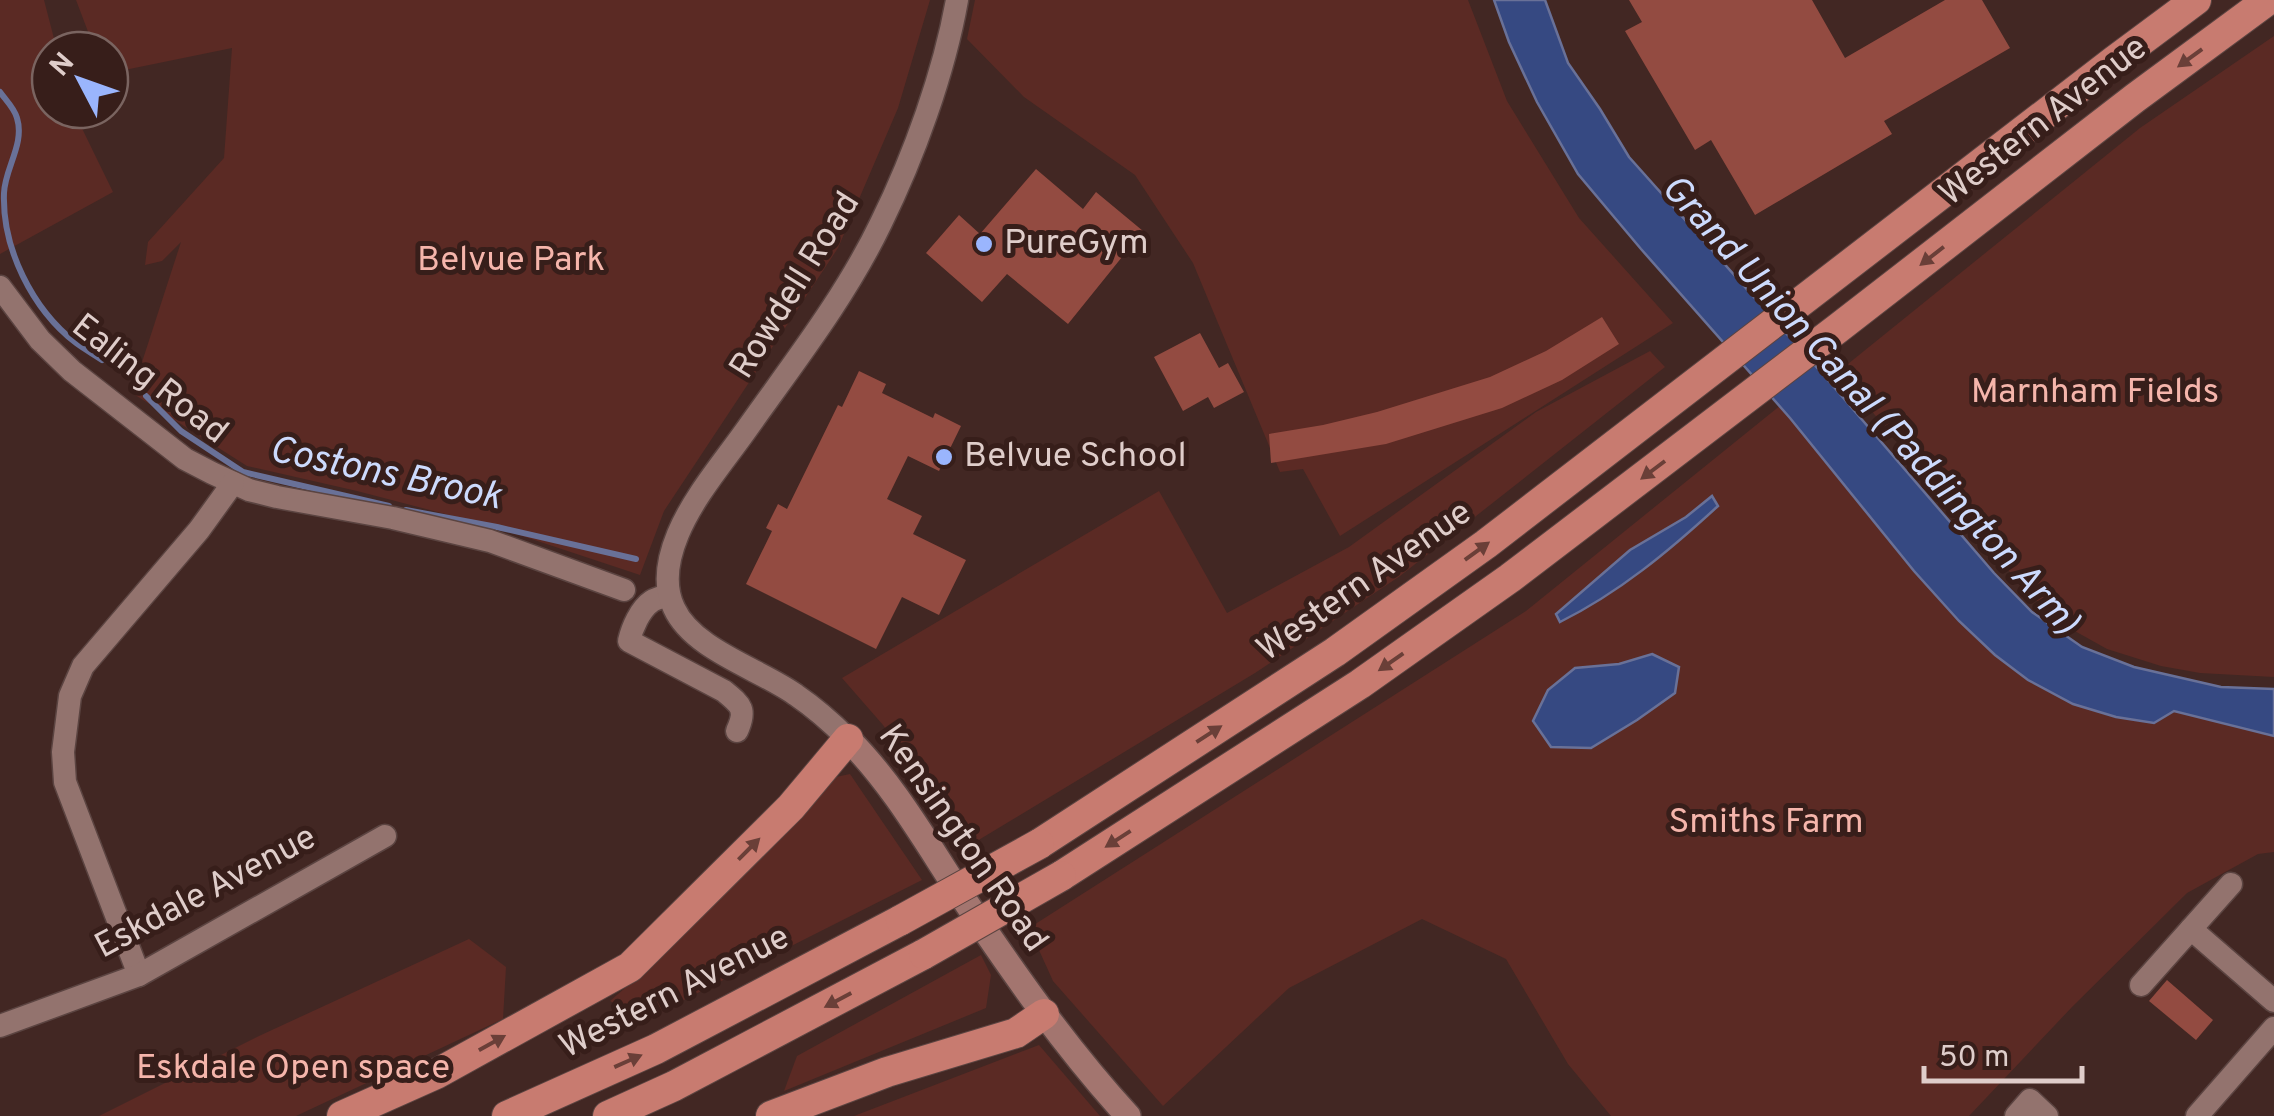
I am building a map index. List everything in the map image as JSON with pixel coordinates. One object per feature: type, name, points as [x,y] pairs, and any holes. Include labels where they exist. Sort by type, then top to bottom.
[{"type":"highway","name":"Western Avenue","points":[[507,1116],[656,1049],[1039,844],[1335,652],[1486,544],[2196,0]]},
{"type":"highway","name":"Western Avenue","points":[[608,1116],[674,1086],[924,954],[1060,876],[1360,684],[1510,578],[2268,0]]},
{"type":"highway","points":[[342,1116],[436,1074],[630,967],[791,807],[848,739]]},
{"type":"highway","points":[[771,1116],[888,1072],[1016,1033],[1044,1014]]},
{"type":"street","name":"Rowdell Road","points":[[669,594],[668,571],[678,534],[710,481],[830,312],[881,224],[926,117],[957,0]]},
{"type":"street","name":"Ealing Road","points":[[0,287],[40,340],[72,371],[185,458],[233,484],[490,541],[624,590]]},
{"type":"street","points":[[139,975],[65,782],[70,696],[83,666],[199,530],[233,484]]},
{"type":"street","points":[[669,594],[652,601],[629,640],[735,700],[742,709],[736,731]]},
{"type":"street","name":"Kensington Road","points":[[669,594],[679,617],[697,637],[794,693],[832,723],[884,778],[1008,966],[1128,1116]]},
{"type":"street","name":"Eskdale Avenue","points":[[0,1026],[139,975],[385,836]]},
{"type":"street","points":[[2141,985],[2231,884]]},
{"type":"street","points":[[2191,929],[2274,1001]]},
{"type":"street","points":[[2197,1116],[2274,1028]]},
{"type":"street","points":[[2016,1116],[2030,1100],[2047,1116]]},
{"type":"green space","points":[[0,0],[44,0],[52,30],[30,30],[30,130],[83,130],[113,192],[0,254]]},
{"type":"green space","name":"Belvue Park","points":[[76,0],[930,0],[898,108],[838,248],[664,511],[640,575],[495,527],[247,466],[132,393],[181,242],[162,261],[145,265],[148,242],[224,158],[232,48],[130,69],[130,30],[87,30]]},
{"type":"green space","points":[[975,0],[1468,0],[1507,101],[1579,218],[1673,323],[1340,536],[1303,469],[1280,472],[1193,263],[1135,175],[1024,97],[967,39]]},
{"type":"green space","name":"Marnham Fields","points":[[2274,36],[2274,677],[2200,673],[2107,649],[2064,625],[2027,592],[1838,372],[2140,128]]},
{"type":"green space","points":[[1650,351],[1665,367],[1400,576],[1255,673],[967,847],[883,725],[842,678],[1159,491],[1227,613],[1349,547],[1536,412]]},
{"type":"green space","name":"Smiths Farm","points":[[1787,400],[1942,589],[2186,709],[2274,731],[2274,852],[2258,854],[2187,893],[1969,1116],[1611,1116],[1568,1064],[1506,959],[1422,919],[1289,988],[1163,1106],[1053,981],[1029,928],[1526,611]]},
{"type":"green space","points":[[850,774],[922,880],[666,1009],[635,1015],[610,1001],[836,777]]},
{"type":"green space","name":"Eskdale Open space","points":[[469,939],[506,967],[503,1019],[296,1116],[99,1116],[259,1036]]},
{"type":"green space","points":[[981,955],[991,975],[986,1008],[784,1091],[797,1056]]},
{"type":"green space","points":[[1039,1045],[1100,1116],[854,1116]]},
{"type":"water","points":[[1494,0],[1545,0],[1568,63],[1629,157],[2032,612],[2082,647],[2134,667],[2221,687],[2274,689],[2274,736],[2174,711],[2154,723],[2116,717],[2073,704],[2028,680],[1995,655],[1914,571],[1790,418],[1578,174],[1537,102]]},
{"type":"water","points":[[1712,496],[1718,506],[1662,555],[1603,598],[1560,622],[1556,614],[1630,550],[1686,517]]},
{"type":"water","points":[[1652,654],[1679,667],[1675,693],[1591,748],[1551,747],[1533,721],[1548,690],[1575,668],[1619,664]]},
{"type":"building","points":[[1629,0],[1812,0],[1845,58],[1945,0],[1982,0],[2010,48],[1884,121],[1892,134],[1755,215],[1711,140],[1695,150],[1625,31],[1642,22]]},
{"type":"building","points":[[1036,169],[1083,209],[1096,192],[1143,231],[1068,324],[1007,274],[982,302],[926,253],[959,215],[980,234]]},
{"type":"building","points":[[1602,317],[1619,344],[1562,380],[1502,408],[1386,444],[1271,463],[1269,434],[1377,412],[1490,377],[1546,351]]},
{"type":"building","points":[[1200,333],[1219,368],[1228,363],[1244,392],[1214,408],[1208,397],[1183,411],[1154,357]]},
{"type":"building","points":[[859,371],[886,384],[882,393],[933,418],[935,413],[961,426],[939,471],[908,456],[887,499],[922,516],[913,534],[966,560],[939,615],[902,597],[876,649],[746,584],[772,531],[766,528],[778,504],[787,509]]},
{"type":"building","points":[[2167,980],[2213,1020],[2196,1040],[2149,1001]]},
{"type":"waterway","name":"Costons Brook","points":[[0,92],[14,111],[19,128],[4,193],[14,256],[46,313],[76,343],[102,360]]},
{"type":"waterway","name":"Costons Brook","points":[[146,396],[181,431],[243,472],[389,506]]},
{"type":"waterway","name":"Costons Brook","points":[[406,510],[636,559]]},
{"type":"place","name":"PureGym","points":[[984,244]]},
{"type":"place","name":"Belvue School","points":[[944,457]]},
{"type":"water label","name":"Grand Union Canal (Paddington Arm)","points":[[1869,406]]}]
